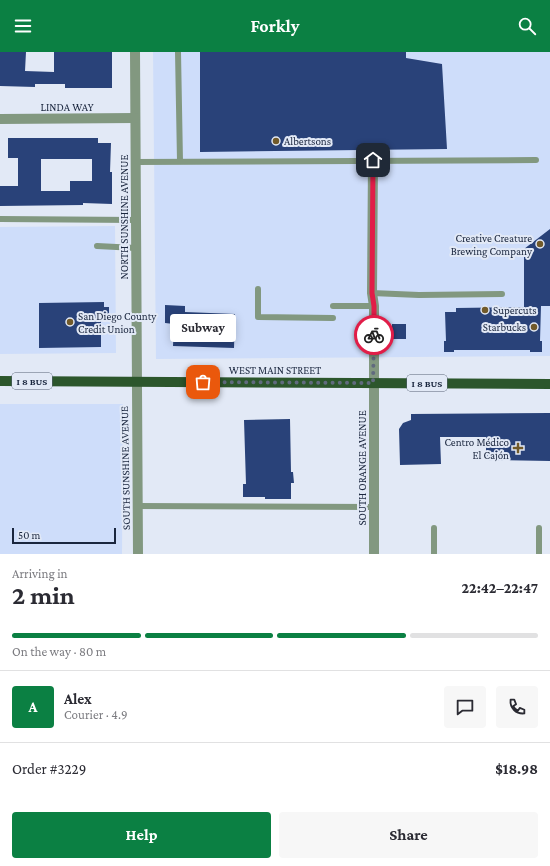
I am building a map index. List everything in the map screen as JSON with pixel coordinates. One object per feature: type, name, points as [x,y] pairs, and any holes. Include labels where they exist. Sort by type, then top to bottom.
[{"type":"main road","name":"WEST MAIN STREET","points":[[0,381],[550,384]]},
{"type":"street","name":"NORTH SUNSHINE AVENUE","points":[[135,52],[136,382]]},
{"type":"street","name":"LINDA WAY","points":[[0,120],[135,118]]},
{"type":"street","name":"SOUTH ORANGE AVENUE","points":[[373,160],[372,293],[374,306],[374,554]]},
{"type":"street","name":"SOUTH SUNSHINE AVENUE","points":[[136,382],[138,554]]},
{"type":"lane","points":[[178,52],[180,161]]},
{"type":"lane","points":[[135,162],[536,160]]},
{"type":"lane","points":[[0,219],[136,220]]},
{"type":"lane","points":[[97,246],[136,248]]},
{"type":"lane","points":[[258,289],[258,317],[333,318]]},
{"type":"lane","points":[[372,293],[420,295],[502,294]]},
{"type":"lane","points":[[333,306],[374,306]]},
{"type":"lane","points":[[137,506],[374,507]]},
{"type":"lane","points":[[434,528],[434,554]]},
{"type":"lane","points":[[539,528],[539,554]]},
{"type":"shaded area","points":[[153,52],[550,52],[550,356],[156,359]]},
{"type":"shaded area","points":[[115,226],[116,353],[0,354],[0,227]]},
{"type":"shaded area","points":[[0,404],[123,404],[122,554],[0,554]]},
{"type":"building","points":[[0,52],[26,52],[25,71],[54,72],[54,52],[112,52],[112,88],[65,88],[65,84],[35,84],[35,87],[0,86]]},
{"type":"building","points":[[200,52],[406,52],[406,58],[442,64],[447,149],[200,152]]},
{"type":"building","points":[[8,138],[98,138],[98,143],[111,143],[110,172],[112,172],[112,204],[83,203],[83,205],[0,206],[0,186],[18,186],[18,158],[8,158]],"holes":[[[41,159],[92,159],[92,181],[70,181],[70,191],[41,191]]]},
{"type":"building","points":[[550,229],[550,306],[541,306],[540,341],[542,341],[542,352],[530,352],[530,350],[454,350],[454,352],[444,352],[444,341],[446,341],[445,312],[456,312],[456,308],[524,307],[524,249]]},
{"type":"building","points":[[104,302],[104,307],[109,307],[109,321],[101,321],[101,347],[39,348],[39,303]]},
{"type":"building","points":[[165,305],[185,306],[185,312],[235,314],[234,348],[173,346],[174,324],[165,323]]},
{"type":"building","points":[[392,324],[406,324],[406,339],[392,339]]},
{"type":"building","points":[[550,413],[550,461],[486,460],[486,437],[440,437],[441,464],[400,465],[399,429],[403,423],[411,420],[411,414]]},
{"type":"building","points":[[290,419],[291,472],[293,472],[294,483],[291,483],[291,499],[243,497],[243,484],[246,484],[244,420]]},
{"type":"way so far","points":[[203,382],[373,383],[374,335]]},
{"type":"place","name":"Albertsons","points":[[276,141]]},
{"type":"place","name":"Creative Creature Brewing Company","points":[[540,244]]},
{"type":"place","name":"Supercuts","points":[[485,310]]},
{"type":"place","name":"San Diego County Credit Union","points":[[70,322]]},
{"type":"place","name":"Starbucks","points":[[534,327]]},
{"type":"place","name":"Subway","points":[[203,382]]},
{"type":"place","name":"Centro Médico El Cajón","points":[[518,448]]},
{"type":"route","points":[[373,160],[372,293],[374,306],[374,335]]}]
